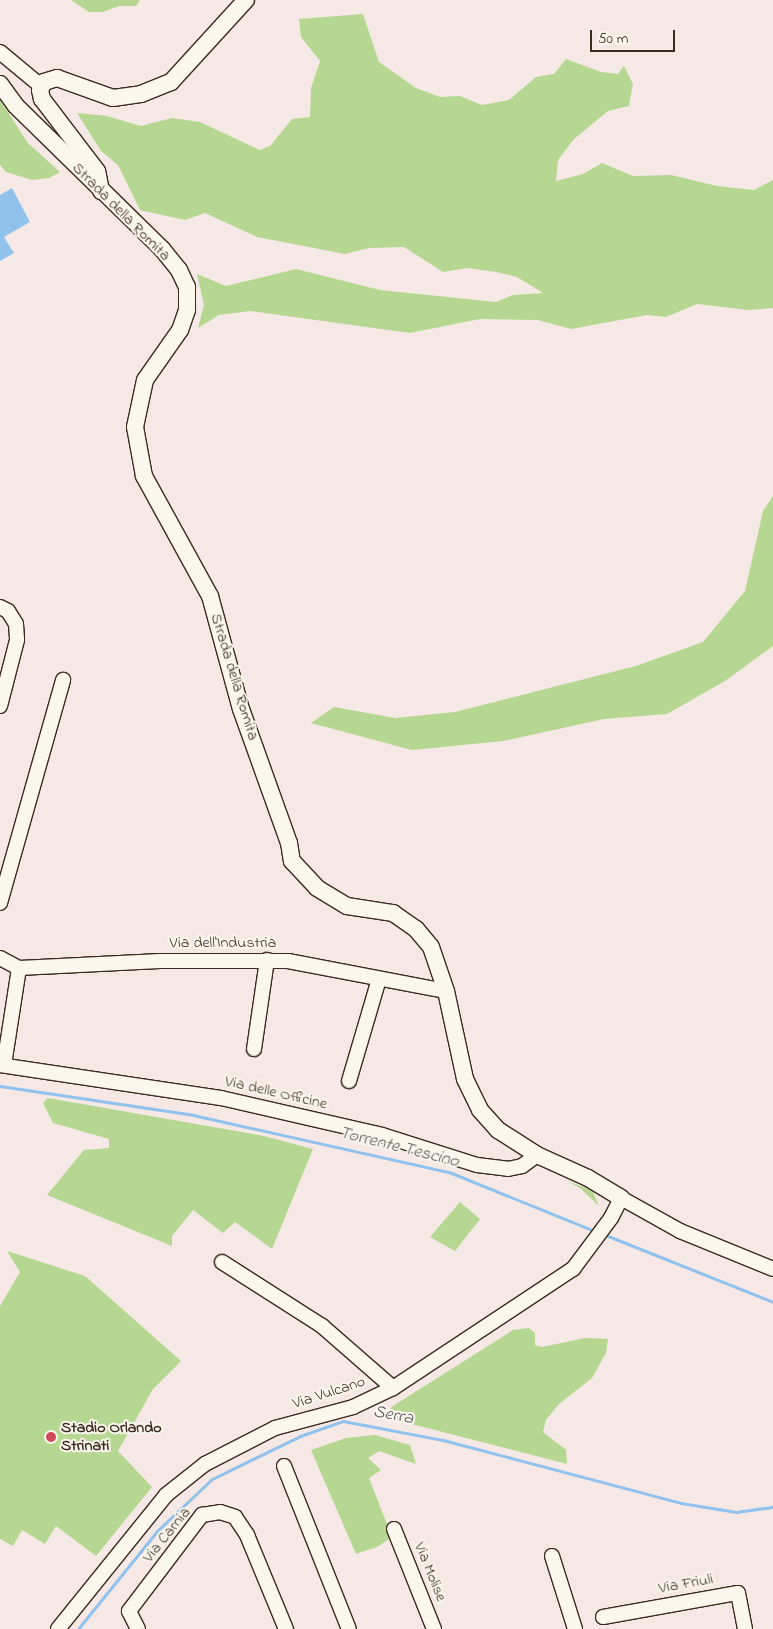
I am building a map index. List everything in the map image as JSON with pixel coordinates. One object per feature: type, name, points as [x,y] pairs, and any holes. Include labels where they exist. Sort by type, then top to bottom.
[{"type":"street","points":[[41,86],[48,79],[57,78],[113,98],[149,91],[171,82],[246,0]]},
{"type":"street","points":[[0,52],[41,86],[42,99],[97,171],[101,191]]},
{"type":"street","name":"Strada della Romita","points":[[0,84],[14,105],[162,249],[179,270],[187,288],[187,310],[180,330],[145,380],[135,427],[144,476],[210,596],[240,709],[289,843],[292,861],[317,888],[347,906],[393,913],[416,929],[431,947],[446,992],[465,1079],[480,1110],[498,1130],[537,1155],[588,1178],[621,1198]]},
{"type":"street","points":[[0,607],[8,611],[16,624],[17,640],[0,706]]},
{"type":"street","points":[[0,903],[64,680]]},
{"type":"street","points":[[0,958],[19,968],[2,1065]]},
{"type":"street","points":[[254,1050],[267,960]]},
{"type":"street","name":"Via dell'Industria","points":[[19,968],[160,961],[288,961],[446,992]]},
{"type":"street","points":[[349,1081],[379,978]]},
{"type":"street","name":"Via delle Officine","points":[[2,1065],[221,1098],[382,1136],[477,1166],[508,1169],[522,1166],[537,1155]]},
{"type":"street","points":[[621,1198],[680,1231],[773,1269]]},
{"type":"street","name":"Via Vulcano","points":[[58,1629],[166,1495],[205,1464],[275,1428],[353,1407],[392,1388],[573,1269],[596,1241],[621,1198]]},
{"type":"street","points":[[222,1262],[322,1326],[392,1388]]},
{"type":"street","points":[[284,1466],[349,1629]]},
{"type":"street","name":"Via Carnia","points":[[138,1629],[129,1611],[202,1515],[220,1512],[235,1517],[247,1534],[286,1629]]},
{"type":"street","name":"Via Molise","points":[[394,1529],[434,1629]]},
{"type":"street","points":[[552,1556],[575,1629]]},
{"type":"street","name":"Via Friuli","points":[[603,1617],[738,1593],[745,1629]]},
{"type":"green space","points":[[71,0],[140,0],[136,6],[120,6],[102,12],[89,12]]},
{"type":"green space","points":[[363,14],[379,62],[416,88],[440,97],[460,96],[482,105],[509,100],[536,77],[554,74],[566,59],[601,72],[618,74],[624,66],[633,84],[629,106],[608,111],[574,139],[558,160],[556,181],[583,174],[602,163],[633,176],[671,175],[717,186],[754,190],[773,180],[773,308],[748,310],[697,304],[666,317],[647,315],[571,329],[538,320],[480,319],[410,333],[250,311],[219,315],[198,328],[204,305],[197,274],[226,286],[296,269],[380,290],[496,302],[513,295],[543,293],[517,277],[496,272],[467,268],[443,272],[404,247],[369,248],[345,254],[257,237],[205,213],[185,220],[140,210],[118,165],[101,151],[77,113],[107,116],[141,126],[172,118],[200,122],[260,150],[270,146],[292,119],[310,117],[311,88],[320,61],[301,37],[299,19]]},
{"type":"green space","points":[[0,100],[28,143],[60,172],[49,178],[32,180],[6,172],[0,165]]},
{"type":"green space","points":[[773,496],[773,646],[725,681],[667,714],[604,719],[503,741],[412,750],[311,723],[334,707],[395,718],[455,712],[636,666],[703,642],[745,591],[763,511]]},
{"type":"green space","points":[[48,1098],[264,1136],[313,1149],[272,1249],[235,1222],[223,1233],[193,1210],[172,1236],[172,1246],[47,1195],[84,1150],[109,1148],[109,1139],[53,1123],[43,1103]]},
{"type":"green space","points":[[567,1181],[592,1190],[599,1206],[580,1188]]},
{"type":"green space","points":[[460,1202],[480,1219],[455,1251],[430,1237]]},
{"type":"green space","points":[[7,1251],[85,1276],[181,1361],[153,1389],[118,1451],[152,1487],[96,1556],[56,1526],[45,1544],[22,1530],[13,1546],[0,1539],[0,1306],[20,1272]]},
{"type":"green space","points":[[529,1328],[535,1333],[535,1345],[542,1347],[585,1338],[608,1339],[606,1353],[592,1378],[559,1404],[546,1420],[543,1432],[566,1450],[567,1464],[384,1417],[393,1406],[513,1330]]},
{"type":"green space","points":[[375,1435],[410,1445],[416,1464],[379,1451],[368,1458],[381,1470],[369,1478],[392,1537],[377,1547],[356,1554],[311,1450],[346,1438]]},
{"type":"water","points":[[12,188],[30,222],[4,237],[14,253],[0,261],[0,195]]},
{"type":"waterway","name":"Torrente Tescino","points":[[0,1086],[193,1115],[449,1172],[597,1232]]},
{"type":"waterway","name":"Torrente Tescino","points":[[603,1234],[773,1302]]},
{"type":"waterway","name":"Serra","points":[[78,1629],[157,1531],[212,1479],[300,1436],[343,1421],[443,1440],[681,1503],[736,1512],[773,1507]]},
{"type":"place","name":"Stadio Orlando Strinati","points":[[51,1437]]}]
